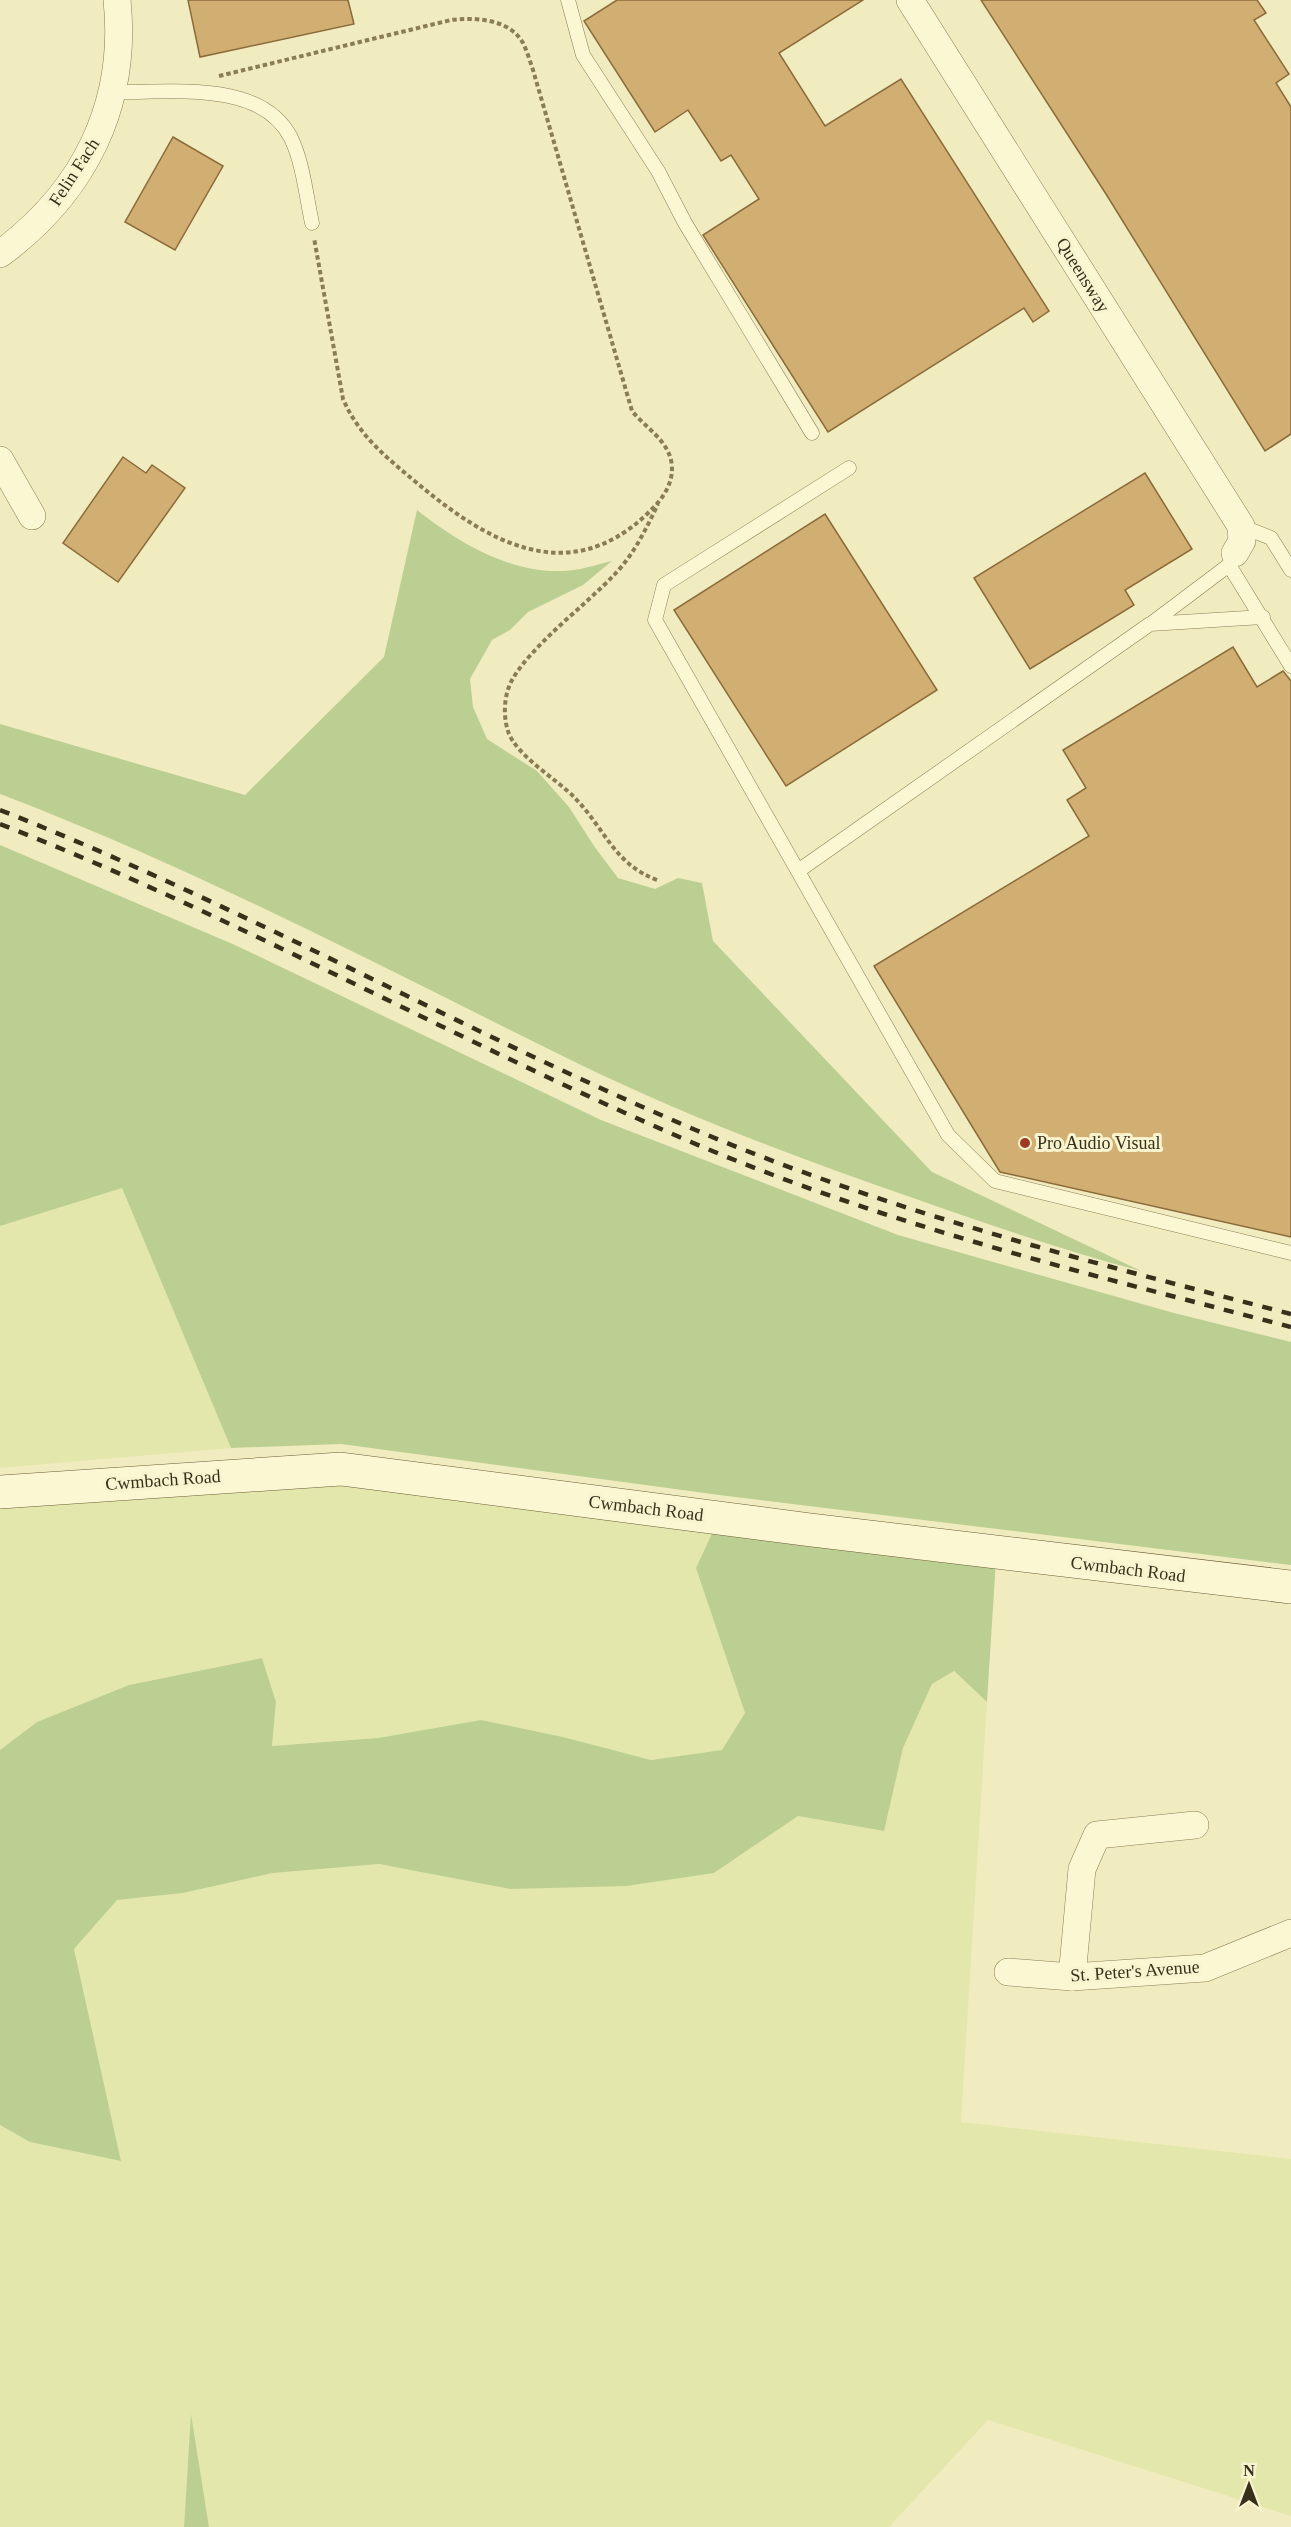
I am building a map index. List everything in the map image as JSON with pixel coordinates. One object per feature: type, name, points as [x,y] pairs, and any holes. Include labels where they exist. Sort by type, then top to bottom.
[{"type":"main road","name":"Cwmbach Road","points":[[0,1492],[341,1469],[823,1531],[1291,1587]]},
{"type":"street","name":"Felin Fach","points":[[0,254],[43,216],[75,177],[104,124],[114,92],[118,62],[117,0]]},
{"type":"street","name":"Queensway","points":[[910,0],[1241,526]]},
{"type":"street","points":[[0,460],[32,516]]},
{"type":"street","points":[[1232,559],[1242,541],[1241,526]]},
{"type":"street","points":[[1072,1977],[1082,1869],[1097,1835],[1195,1825]]},
{"type":"street","name":"St. Peter's Avenue","points":[[1008,1972],[1072,1977],[1205,1968],[1291,1933]]},
{"type":"lane","points":[[568,0],[583,55],[658,171],[685,223],[812,433]]},
{"type":"lane","points":[[114,92],[211,94],[245,99],[259,105],[272,114],[291,138],[312,223]]},
{"type":"lane","points":[[849,468],[814,487],[664,585],[655,620],[948,1135],[995,1181],[1291,1253]]},
{"type":"lane","points":[[1241,526],[1271,538],[1291,570]]},
{"type":"lane","points":[[798,871],[1150,624],[1232,559],[1291,666]]},
{"type":"lane","points":[[1150,624],[1263,617]]},
{"type":"path","points":[[208,78],[467,18],[495,22],[522,42],[533,70],[632,411],[642,424],[655,433],[670,459],[669,486],[638,544],[617,573],[519,670],[506,696],[505,717],[508,733],[522,751],[575,798],[621,859],[636,871],[657,880]]},
{"type":"path","points":[[312,223],[343,399],[352,420],[382,453],[446,508],[466,522],[506,543],[543,553],[559,554],[592,548],[615,538],[635,526],[660,500]]},
{"type":"green space","points":[[417,510],[449,533],[484,553],[522,567],[567,571],[612,561],[583,585],[528,612],[510,630],[492,640],[470,679],[473,707],[487,739],[537,771],[569,807],[618,878],[655,889],[678,878],[702,883],[713,941],[932,1172],[1141,1271],[972,1218],[831,1169],[704,1120],[581,1065],[221,888],[0,794],[0,724],[245,795],[384,657]]},
{"type":"green space","points":[[0,845],[235,945],[601,1120],[898,1235],[1174,1313],[1291,1342],[1291,1565],[727,1496],[341,1444],[231,1448],[122,1188],[0,1226]]},
{"type":"green space","points":[[122,1187],[231,1448],[0,1468],[0,1226]]},
{"type":"green space","points":[[359,1480],[716,1525],[724,1651],[745,1713],[723,1750],[651,1760],[563,1737],[481,1720],[378,1738],[272,1746],[276,1702],[261,1658],[129,1685],[37,1722],[0,1750],[0,1506]]},
{"type":"green space","points":[[716,1525],[996,1560],[987,1702],[954,1671],[932,1684],[903,1748],[884,1831],[798,1816],[714,1873],[626,1886],[510,1889],[379,1864],[273,1873],[183,1893],[117,1900],[74,1949],[121,2161],[30,2142],[0,2125],[0,1750],[37,1722],[129,1685],[262,1658],[276,1702],[272,1746],[378,1738],[481,1720],[563,1737],[651,1760],[722,1750],[745,1713],[696,1568]]},
{"type":"green space","points":[[953,1671],[987,1702],[961,2122],[1291,2159],[1291,2516],[988,2420],[889,2527],[209,2527],[191,2418],[184,2527],[0,2527],[0,2125],[30,2142],[121,2161],[74,1949],[117,1900],[183,1893],[273,1873],[379,1864],[510,1889],[714,1873],[798,1816],[883,1831],[903,1748],[932,1684]]},
{"type":"green space","points":[[191,2414],[209,2527],[184,2527]]},
{"type":"building","points":[[188,0],[348,0],[354,24],[200,57]]},
{"type":"building","points":[[617,0],[863,0],[779,53],[825,126],[901,79],[1049,311],[1033,322],[1024,308],[828,432],[703,235],[759,199],[731,155],[721,161],[688,110],[655,132],[584,21]]},
{"type":"building","points":[[981,0],[1257,0],[1266,13],[1254,20],[1289,74],[1276,83],[1291,107],[1291,434],[1265,451],[1106,194]]},
{"type":"building","points":[[173,137],[223,166],[175,250],[125,222]]},
{"type":"building","points":[[123,457],[146,473],[152,465],[185,488],[118,582],[63,543]]},
{"type":"building","points":[[1145,473],[1192,549],[1125,590],[1134,605],[1030,669],[974,578]]},
{"type":"building","points":[[825,514],[937,690],[786,786],[674,610]]},
{"type":"building","points":[[1233,647],[1257,687],[1283,671],[1291,681],[1291,1237],[1000,1172],[874,966],[1089,836],[1067,800],[1086,788],[1063,750]]},
{"type":"railway","points":[[0,810],[177,886],[610,1092],[770,1160],[917,1211],[991,1233],[1291,1314]]},
{"type":"railway","points":[[0,824],[175,898],[518,1063],[691,1142],[764,1172],[988,1246],[1291,1327]]},
{"type":"place","name":"Pro Audio Visual","points":[[1025,1143]]}]
